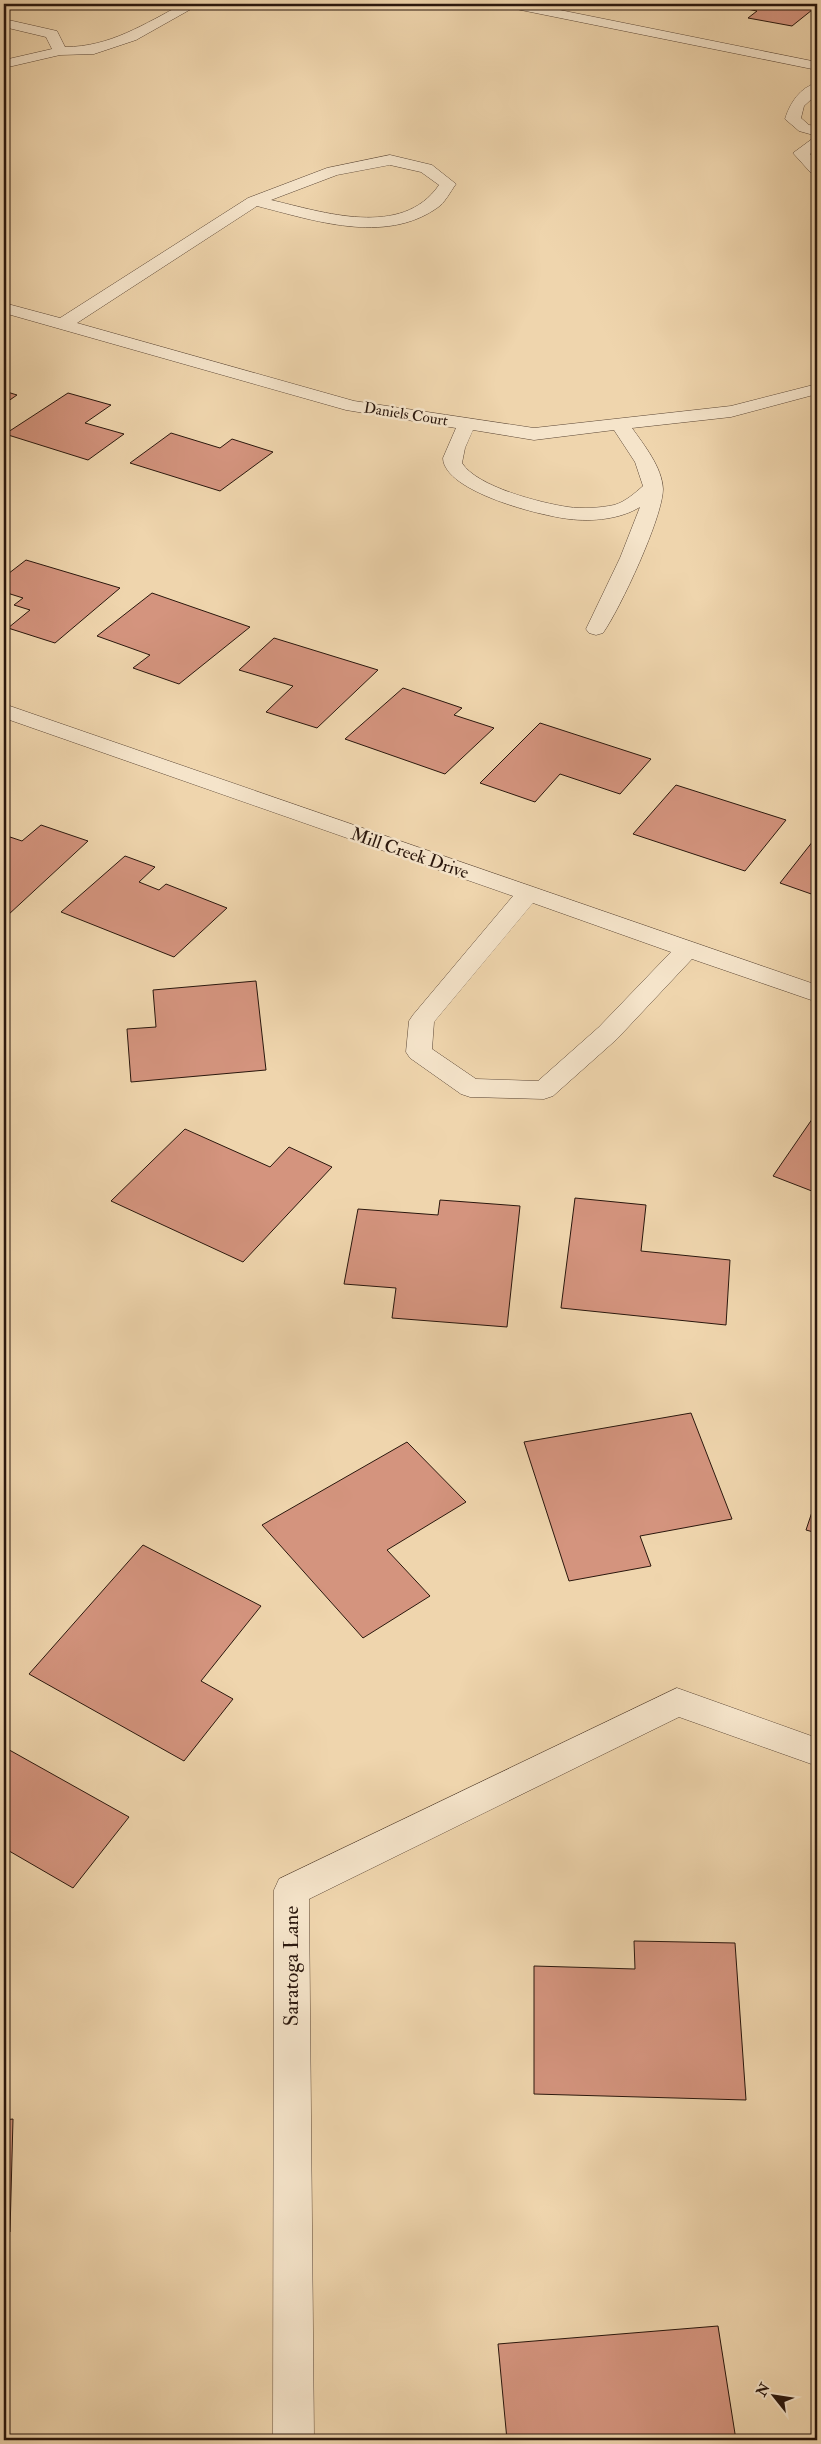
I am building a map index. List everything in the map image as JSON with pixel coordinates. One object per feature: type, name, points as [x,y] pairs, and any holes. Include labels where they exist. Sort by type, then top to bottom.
[{"type":"street","points":[[4,64],[60,50],[89,51],[131,37],[192,4]]},
{"type":"street","points":[[511,4],[817,66]]},
{"type":"street","points":[[4,23],[52,34],[60,50]]},
{"type":"street","points":[[817,87],[797,104],[793,119],[804,128],[817,132]]},
{"type":"street","points":[[817,142],[801,153],[817,170]]},
{"type":"street","points":[[62,324],[254,200],[332,171],[390,160],[426,168],[448,184],[432,204],[400,220],[350,223],[254,200]]},
{"type":"street","name":"Daniels Court","points":[[4,308],[352,406],[534,434],[731,411],[817,389]]},
{"type":"street","points":[[467,424],[453,454],[453,463],[458,472],[470,481],[512,497],[553,509],[580,512],[621,509],[653,487]]},
{"type":"street","points":[[596,629],[650,511],[653,487],[641,453],[619,424]]},
{"type":"street","name":"Mill Creek Drive","points":[[4,712],[817,994]]},
{"type":"street","points":[[528,894],[422,1021],[418,1052],[470,1088],[544,1090],[608,1033],[687,949]]},
{"type":"street","name":"Saratoga Lane","points":[[294,2440],[291,1890],[677,1702],[817,1752]]},
{"type":"building","points":[[733,4],[815,4],[817,6],[792,26],[748,18],[757,11],[731,6]]},
{"type":"building","points":[[4,391],[17,395],[4,404]]},
{"type":"building","points":[[68,393],[111,405],[85,423],[124,434],[88,460],[5,434]]},
{"type":"building","points":[[171,433],[220,448],[232,439],[273,452],[220,491],[130,463]]},
{"type":"building","points":[[26,560],[120,588],[55,643],[8,628],[30,610],[14,605],[23,598],[4,592],[4,577]]},
{"type":"building","points":[[152,593],[250,627],[179,684],[133,668],[150,655],[97,636]]},
{"type":"building","points":[[274,638],[378,670],[317,728],[266,712],[293,686],[239,670]]},
{"type":"building","points":[[403,688],[462,708],[454,715],[494,728],[445,774],[345,739]]},
{"type":"building","points":[[540,723],[651,759],[620,794],[560,774],[535,802],[480,783]]},
{"type":"building","points":[[676,785],[786,820],[745,871],[633,834]]},
{"type":"building","points":[[41,825],[88,841],[8,915],[4,913],[4,835],[22,841]]},
{"type":"building","points":[[817,836],[817,896],[780,883]]},
{"type":"building","points":[[125,856],[155,867],[139,882],[159,890],[166,884],[227,908],[174,957],[61,912]]},
{"type":"building","points":[[256,981],[266,1070],[131,1082],[127,1029],[156,1027],[153,990]]},
{"type":"building","points":[[817,1112],[817,1193],[773,1176]]},
{"type":"building","points":[[185,1129],[270,1167],[289,1147],[332,1167],[243,1262],[111,1201]]},
{"type":"building","points":[[575,1198],[646,1205],[641,1251],[730,1260],[726,1325],[561,1308]]},
{"type":"building","points":[[440,1200],[520,1206],[507,1327],[392,1318],[396,1288],[344,1284],[358,1209],[438,1215]]},
{"type":"building","points":[[691,1413],[732,1519],[640,1536],[651,1566],[569,1581],[524,1442]]},
{"type":"building","points":[[407,1442],[466,1502],[387,1550],[430,1596],[363,1638],[262,1525]]},
{"type":"building","points":[[817,1497],[817,1533],[806,1530]]},
{"type":"building","points":[[143,1545],[261,1606],[201,1681],[233,1699],[184,1761],[29,1674]]},
{"type":"building","points":[[4,1747],[129,1817],[73,1888],[4,1848]]},
{"type":"building","points":[[634,1941],[735,1943],[746,2100],[534,2094],[534,1966],[635,1969]]},
{"type":"building","points":[[13,2119],[10,2232],[4,2232],[4,2120]]},
{"type":"building","points":[[9,2296],[6,2401],[4,2401],[4,2297]]},
{"type":"building","points":[[718,2326],[736,2440],[507,2440],[498,2344]]}]
